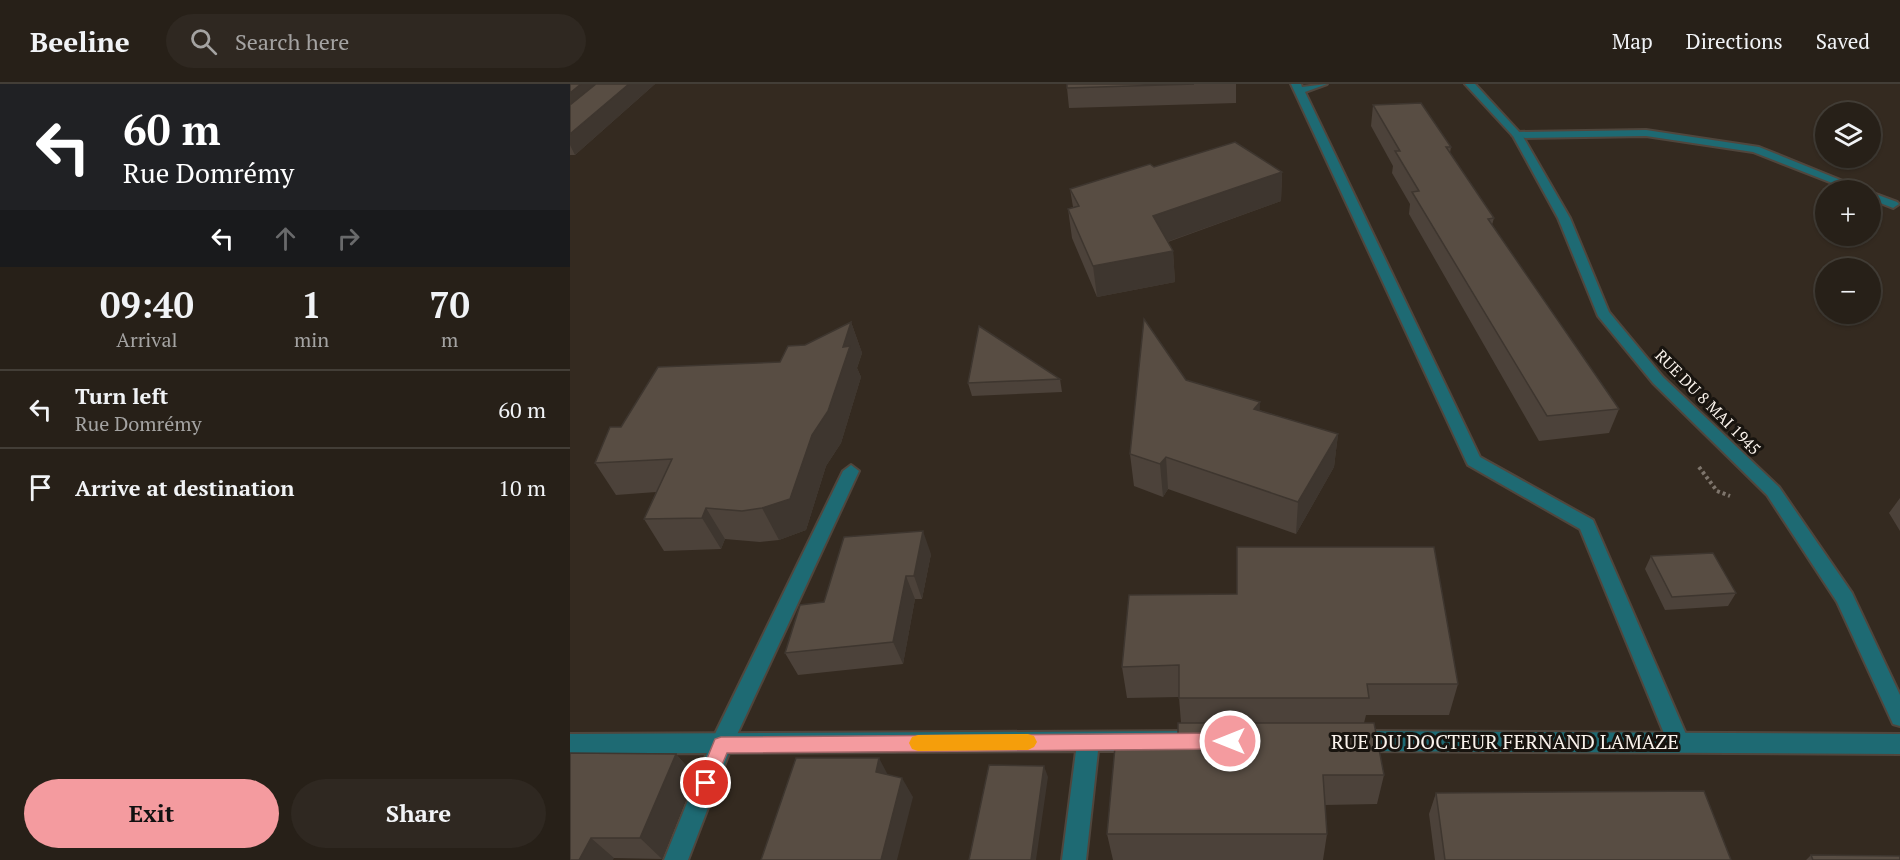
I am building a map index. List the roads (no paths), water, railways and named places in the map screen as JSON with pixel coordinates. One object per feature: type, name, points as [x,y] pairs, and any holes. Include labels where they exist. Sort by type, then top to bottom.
[{"type":"street","points":[[1322,84],[1298,87],[1474,461],[1587,525],[1678,741]]},
{"type":"street","name":"RUE DU 8 MAI 1945","points":[[1470,84],[1517,135],[1563,218],[1603,313],[1658,380],[1773,491],[1845,598],[1900,717]]},
{"type":"street","points":[[1517,135],[1646,133],[1755,149],[1834,180]]},
{"type":"street","points":[[1881,199],[1893,204]]},
{"type":"street","points":[[676,860],[721,745],[851,471]]},
{"type":"street","points":[[1074,860],[1088,741]]},
{"type":"street","points":[[570,744],[1218,741]]},
{"type":"street","name":"RUE DU DOCTEUR FERNAND LAMAZE","points":[[1336,741],[1678,741],[1720,744],[1900,744]]}]
